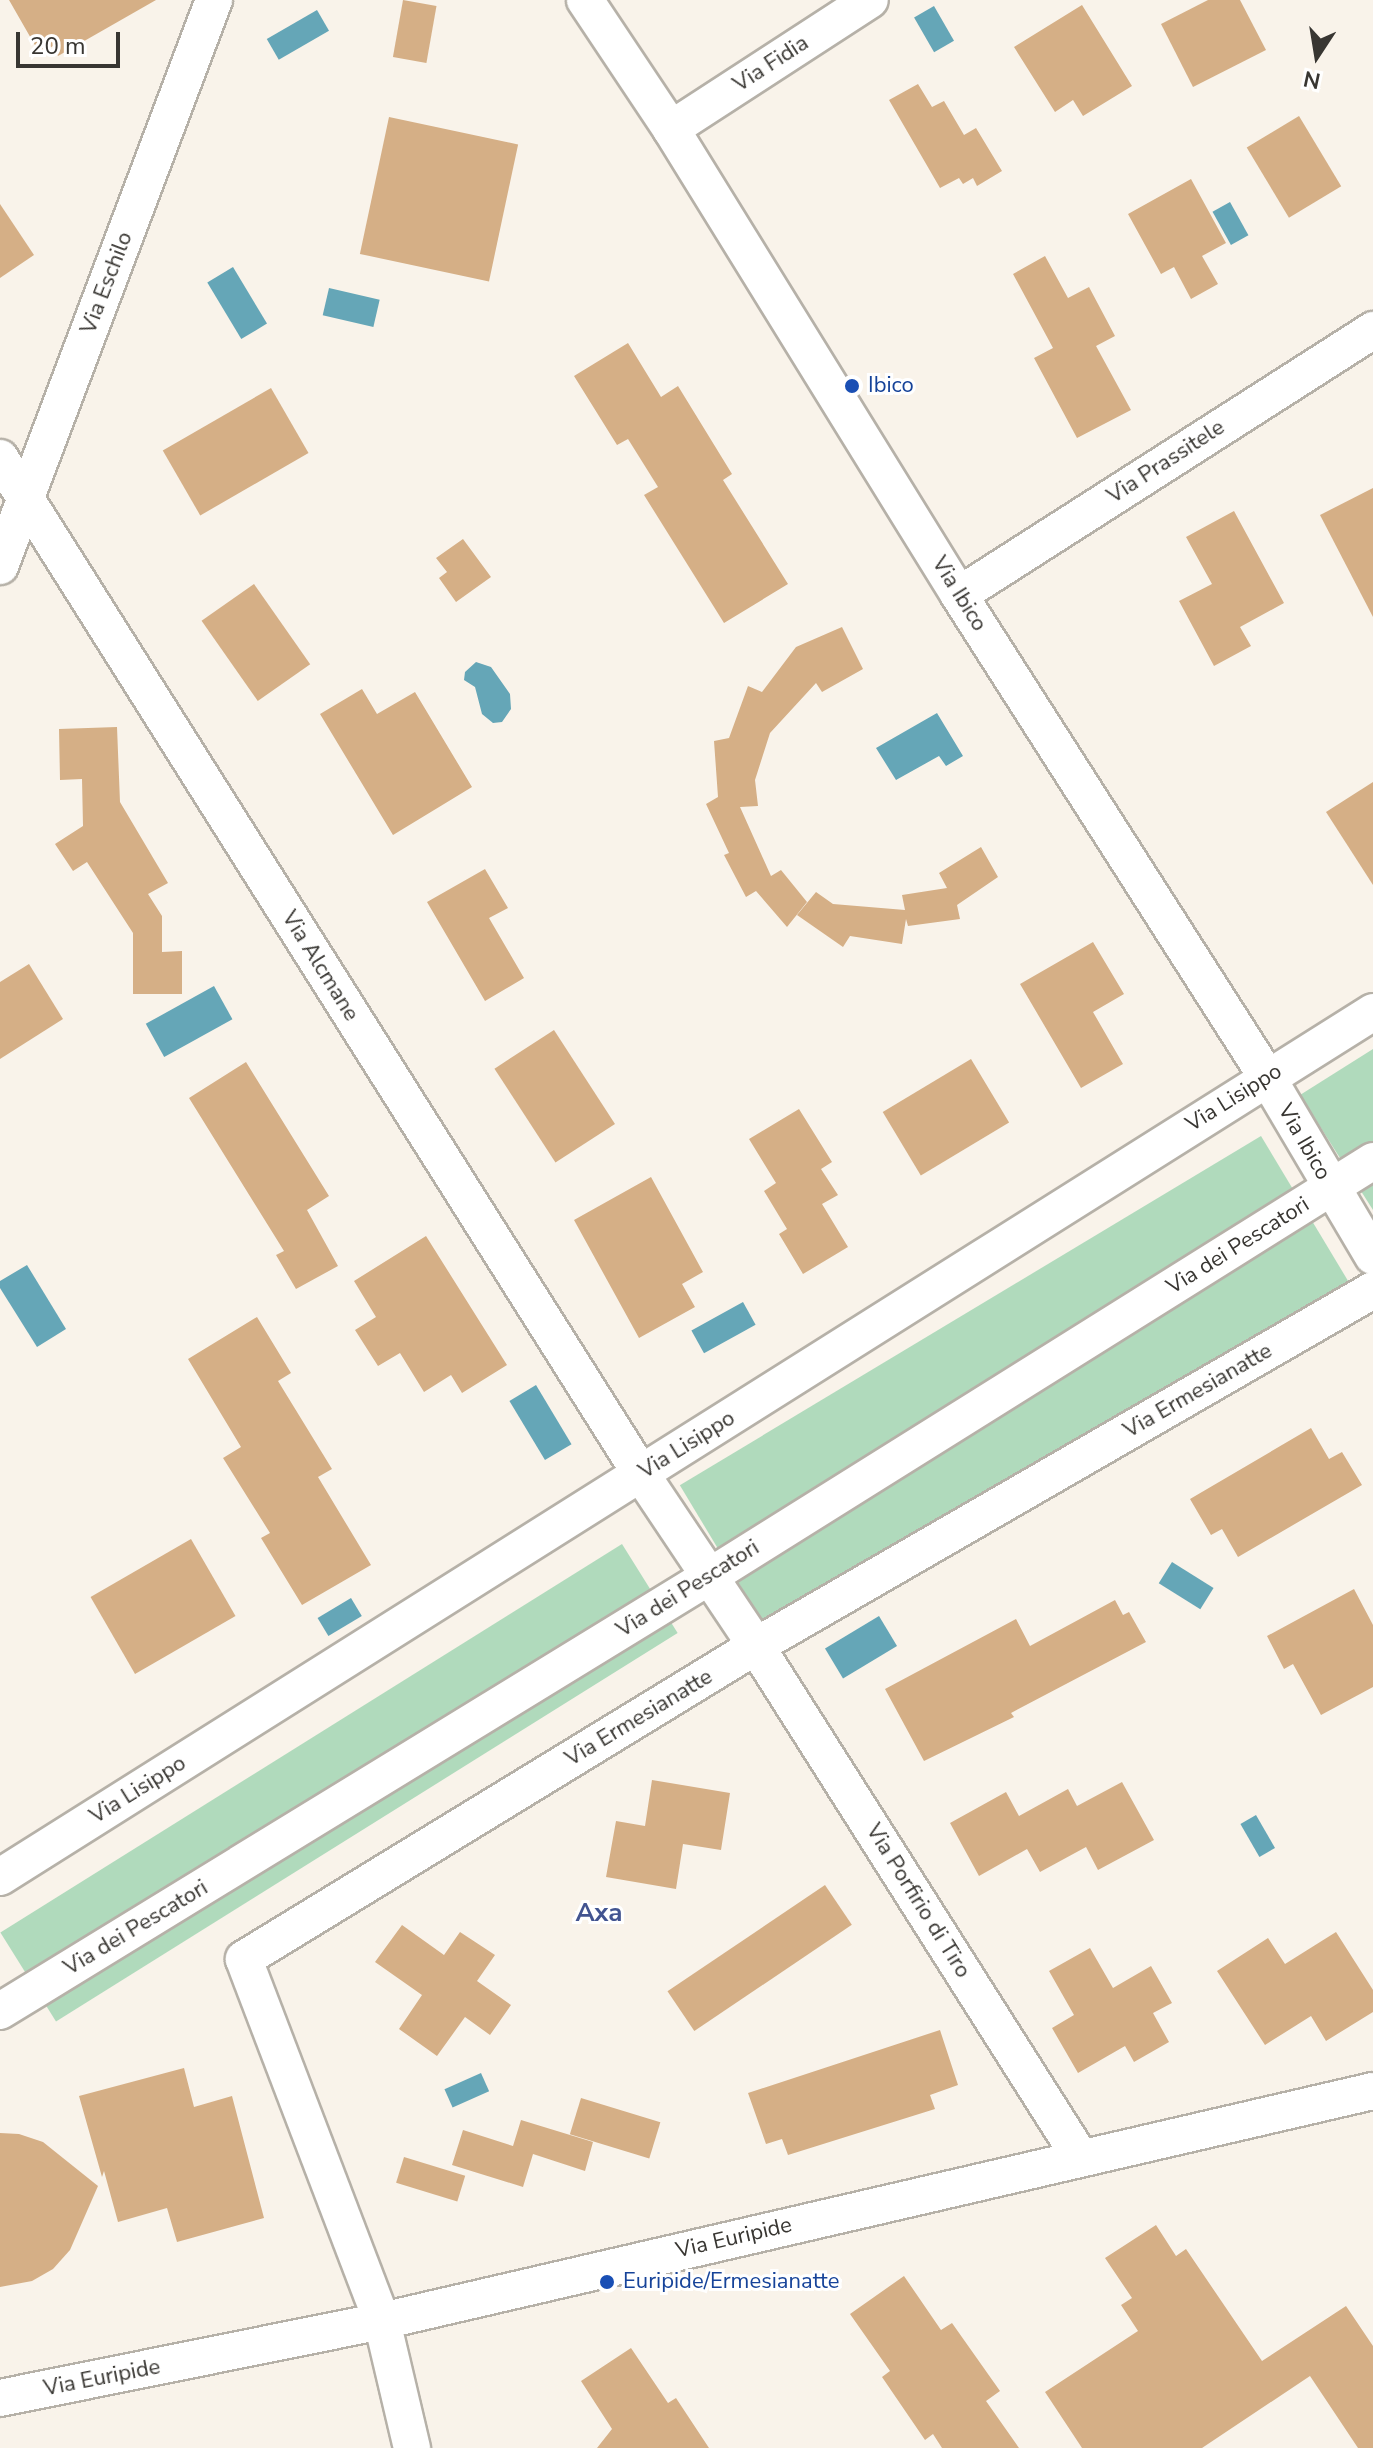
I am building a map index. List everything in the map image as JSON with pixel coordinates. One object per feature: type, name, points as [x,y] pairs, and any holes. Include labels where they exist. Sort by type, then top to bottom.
[{"type":"street","name":"Via Eschilo","points":[[0,566],[214,0]]},
{"type":"street","name":"Via Ibico","points":[[585,0],[671,129],[959,595],[1267,1077],[1373,1256]]},
{"type":"street","name":"Via Fidia","points":[[671,129],[870,0]]},
{"type":"street","name":"Via Prassitele","points":[[959,595],[1373,330]]},
{"type":"street","name":"Via Alcmane","points":[[0,458],[707,1578]]},
{"type":"street","name":"Via Lisippo","points":[[0,1877],[1373,1012]]},
{"type":"street","name":"Via dei Pescatori","points":[[0,2011],[707,1578],[1373,1161]]},
{"type":"street","name":"Via Ermesianatte","points":[[382,2321],[244,1959],[756,1646],[1373,1290]]},
{"type":"street","name":"Via Porfirio di Tiro","points":[[707,1578],[756,1646],[1080,2157]]},
{"type":"street","name":"Via Euripide","points":[[0,2398],[382,2321],[1373,2091]]},
{"type":"street","points":[[382,2321],[412,2448]]},
{"type":"green space","points":[[1373,1049],[1373,1210],[1300,1095]]},
{"type":"green space","points":[[1261,1136],[1350,1283],[768,1633],[680,1485]]},
{"type":"green space","points":[[622,1544],[678,1633],[56,2021],[0,1932]]},
{"type":"water","points":[[934,6],[954,41],[934,52],[914,18]]},
{"type":"water","points":[[317,10],[329,31],[279,60],[267,39]]},
{"type":"water","points":[[1230,202],[1248,235],[1231,245],[1213,212]]},
{"type":"water","points":[[233,267],[267,324],[241,339],[207,282]]},
{"type":"water","points":[[329,288],[380,300],[373,327],[323,315]]},
{"type":"water","points":[[476,662],[491,667],[510,694],[511,709],[502,722],[493,723],[482,714],[475,687],[464,680],[465,672]]},
{"type":"water","points":[[937,713],[963,756],[946,766],[939,756],[896,780],[876,748]]},
{"type":"water","points":[[214,986],[232,1019],[164,1057],[146,1024]]},
{"type":"water","points":[[27,1265],[66,1329],[37,1347],[0,1288],[0,1281]]},
{"type":"water","points":[[743,1302],[756,1325],[704,1353],[691,1331]]},
{"type":"water","points":[[536,1385],[572,1444],[545,1460],[509,1401]]},
{"type":"water","points":[[1172,1562],[1214,1588],[1200,1609],[1159,1583]]},
{"type":"water","points":[[351,1598],[362,1616],[328,1636],[318,1618]]},
{"type":"water","points":[[879,1616],[897,1646],[843,1678],[825,1648]]},
{"type":"water","points":[[1256,1815],[1275,1848],[1259,1857],[1240,1824]]},
{"type":"water","points":[[481,2073],[489,2091],[453,2108],[444,2089]]},
{"type":"building","points":[[9,0],[156,0],[58,56],[53,46],[40,54]]},
{"type":"building","points":[[403,0],[436,6],[426,63],[393,57]]},
{"type":"building","points":[[1208,0],[1240,0],[1266,50],[1193,87],[1161,24]]},
{"type":"building","points":[[1082,5],[1132,86],[1083,116],[1073,100],[1055,112],[1014,47]]},
{"type":"building","points":[[918,84],[932,107],[944,101],[964,135],[976,128],[1002,171],[977,186],[973,178],[963,184],[959,178],[940,188],[889,100]]},
{"type":"building","points":[[1299,116],[1341,186],[1289,218],[1247,147]]},
{"type":"building","points":[[389,117],[518,144],[489,281],[360,254]]},
{"type":"building","points":[[1191,179],[1226,243],[1202,256],[1218,284],[1191,299],[1174,267],[1161,274],[1128,214]]},
{"type":"building","points":[[0,204],[34,255],[0,278]]},
{"type":"building","points":[[1045,256],[1068,298],[1089,287],[1115,336],[1096,346],[1131,410],[1077,438],[1034,358],[1053,348],[1013,274]]},
{"type":"building","points":[[628,343],[661,397],[678,386],[732,474],[723,480],[788,584],[724,623],[644,495],[658,487],[628,439],[617,445],[574,376]]},
{"type":"building","points":[[271,388],[308,453],[200,515],[163,450]]},
{"type":"building","points":[[1373,488],[1373,617],[1320,515]]},
{"type":"building","points":[[1234,511],[1284,603],[1240,627],[1251,646],[1214,666],[1179,601],[1212,584],[1186,537]]},
{"type":"building","points":[[463,539],[491,577],[456,602],[439,578],[447,572],[436,558]]},
{"type":"building","points":[[254,584],[310,664],[258,701],[202,621]]},
{"type":"building","points":[[842,627],[863,669],[822,692],[816,683],[770,733],[755,780],[758,806],[740,807],[771,876],[781,870],[807,902],[787,927],[756,891],[746,897],[724,855],[729,853],[706,804],[718,797],[714,741],[729,738],[748,686],[762,692],[796,647]]},
{"type":"building","points":[[362,689],[377,714],[415,692],[472,787],[393,835],[320,714]]},
{"type":"building","points":[[117,727],[120,802],[168,883],[148,894],[162,916],[162,952],[182,951],[182,994],[133,994],[133,933],[87,862],[73,871],[55,844],[83,826],[82,779],[60,780],[59,729]]},
{"type":"building","points":[[1373,782],[1373,885],[1326,812]]},
{"type":"building","points":[[981,847],[998,877],[957,905],[960,919],[908,926],[906,919],[902,944],[850,936],[843,947],[797,915],[816,892],[833,904],[905,910],[902,895],[947,888],[939,873]]},
{"type":"building","points":[[485,869],[508,908],[489,918],[524,978],[485,1001],[427,902]]},
{"type":"building","points":[[1093,942],[1124,994],[1093,1012],[1123,1064],[1081,1088],[1020,984]]},
{"type":"building","points":[[29,964],[63,1019],[0,1059],[0,982]]},
{"type":"building","points":[[554,1030],[615,1124],[555,1163],[494,1069]]},
{"type":"building","points":[[971,1059],[1009,1122],[921,1175],[883,1112]]},
{"type":"building","points":[[246,1062],[329,1196],[307,1210],[338,1266],[296,1289],[276,1255],[284,1251],[189,1098]]},
{"type":"building","points":[[799,1109],[832,1162],[821,1169],[838,1195],[822,1204],[848,1247],[803,1274],[779,1234],[787,1229],[764,1191],[776,1183],[749,1139]]},
{"type":"building","points":[[651,1177],[703,1272],[682,1284],[695,1307],[639,1338],[574,1220]]},
{"type":"building","points":[[426,1236],[507,1365],[462,1393],[451,1375],[424,1392],[400,1353],[378,1366],[355,1330],[376,1317],[354,1281]]},
{"type":"building","points":[[257,1317],[291,1373],[278,1381],[332,1469],[318,1477],[371,1565],[302,1605],[261,1538],[270,1533],[223,1458],[241,1447],[188,1359]]},
{"type":"building","points":[[1311,1428],[1329,1459],[1342,1452],[1362,1485],[1238,1557],[1222,1529],[1211,1535],[1190,1499]]},
{"type":"building","points":[[191,1539],[236,1616],[135,1674],[91,1597]]},
{"type":"building","points":[[1354,1589],[1373,1625],[1373,1687],[1321,1715],[1293,1664],[1284,1669],[1267,1636]]},
{"type":"building","points":[[1115,1600],[1123,1615],[1129,1612],[1146,1642],[1011,1713],[1014,1717],[924,1761],[885,1689],[1016,1619],[1030,1646]]},
{"type":"building","points":[[652,1780],[730,1793],[721,1850],[683,1844],[676,1889],[606,1877],[616,1821],[645,1826]]},
{"type":"building","points":[[1122,1782],[1154,1840],[1098,1870],[1086,1847],[1040,1872],[1027,1849],[979,1876],[950,1823],[1006,1792],[1019,1816],[1068,1789],[1077,1806]]},
{"type":"building","points":[[825,1885],[852,1925],[694,2031],[667,1991]]},
{"type":"building","points":[[402,1925],[444,1955],[460,1932],[495,1955],[477,1981],[511,2005],[490,2035],[465,2017],[437,2056],[399,2029],[422,1995],[375,1962]]},
{"type":"building","points":[[1336,1932],[1373,1990],[1373,2012],[1326,2041],[1311,2016],[1265,2045],[1217,1971],[1268,1938],[1285,1964]]},
{"type":"building","points":[[1090,1948],[1113,1988],[1151,1966],[1172,2003],[1153,2013],[1169,2042],[1134,2062],[1125,2046],[1078,2073],[1052,2028],[1074,2015],[1049,1971]]},
{"type":"building","points":[[940,2030],[958,2085],[930,2095],[935,2109],[788,2155],[782,2139],[766,2144],[748,2093]]},
{"type":"building","points":[[184,2068],[194,2107],[232,2096],[264,2218],[177,2242],[167,2208],[118,2222],[79,2096]]},
{"type":"building","points":[[581,2098],[660,2122],[649,2159],[570,2134]]},
{"type":"building","points":[[521,2120],[593,2142],[585,2171],[533,2154],[523,2187],[452,2165],[463,2130],[513,2146]]},
{"type":"building","points":[[0,2133],[19,2134],[43,2142],[98,2186],[70,2250],[53,2269],[32,2281],[0,2287]]},
{"type":"building","points":[[404,2157],[465,2176],[457,2202],[396,2183]]},
{"type":"building","points":[[1156,2225],[1176,2256],[1186,2249],[1262,2361],[1346,2306],[1373,2346],[1373,2448],[1358,2448],[1310,2376],[1202,2448],[1082,2448],[1045,2392],[1138,2331],[1121,2305],[1132,2298],[1105,2258]]},
{"type":"building","points":[[904,2276],[941,2330],[952,2323],[1000,2391],[986,2401],[1019,2448],[942,2448],[933,2434],[925,2440],[882,2377],[890,2371],[850,2314]]},
{"type":"building","points":[[631,2348],[668,2403],[676,2398],[709,2448],[597,2448],[612,2429],[581,2381]]},
{"type":"place","name":"Ibico","points":[[852,386]]},
{"type":"place","name":"Euripide/Ermesianatte","points":[[607,2282]]},
{"type":"district","name":"Axa","points":[[599,1913]]}]
